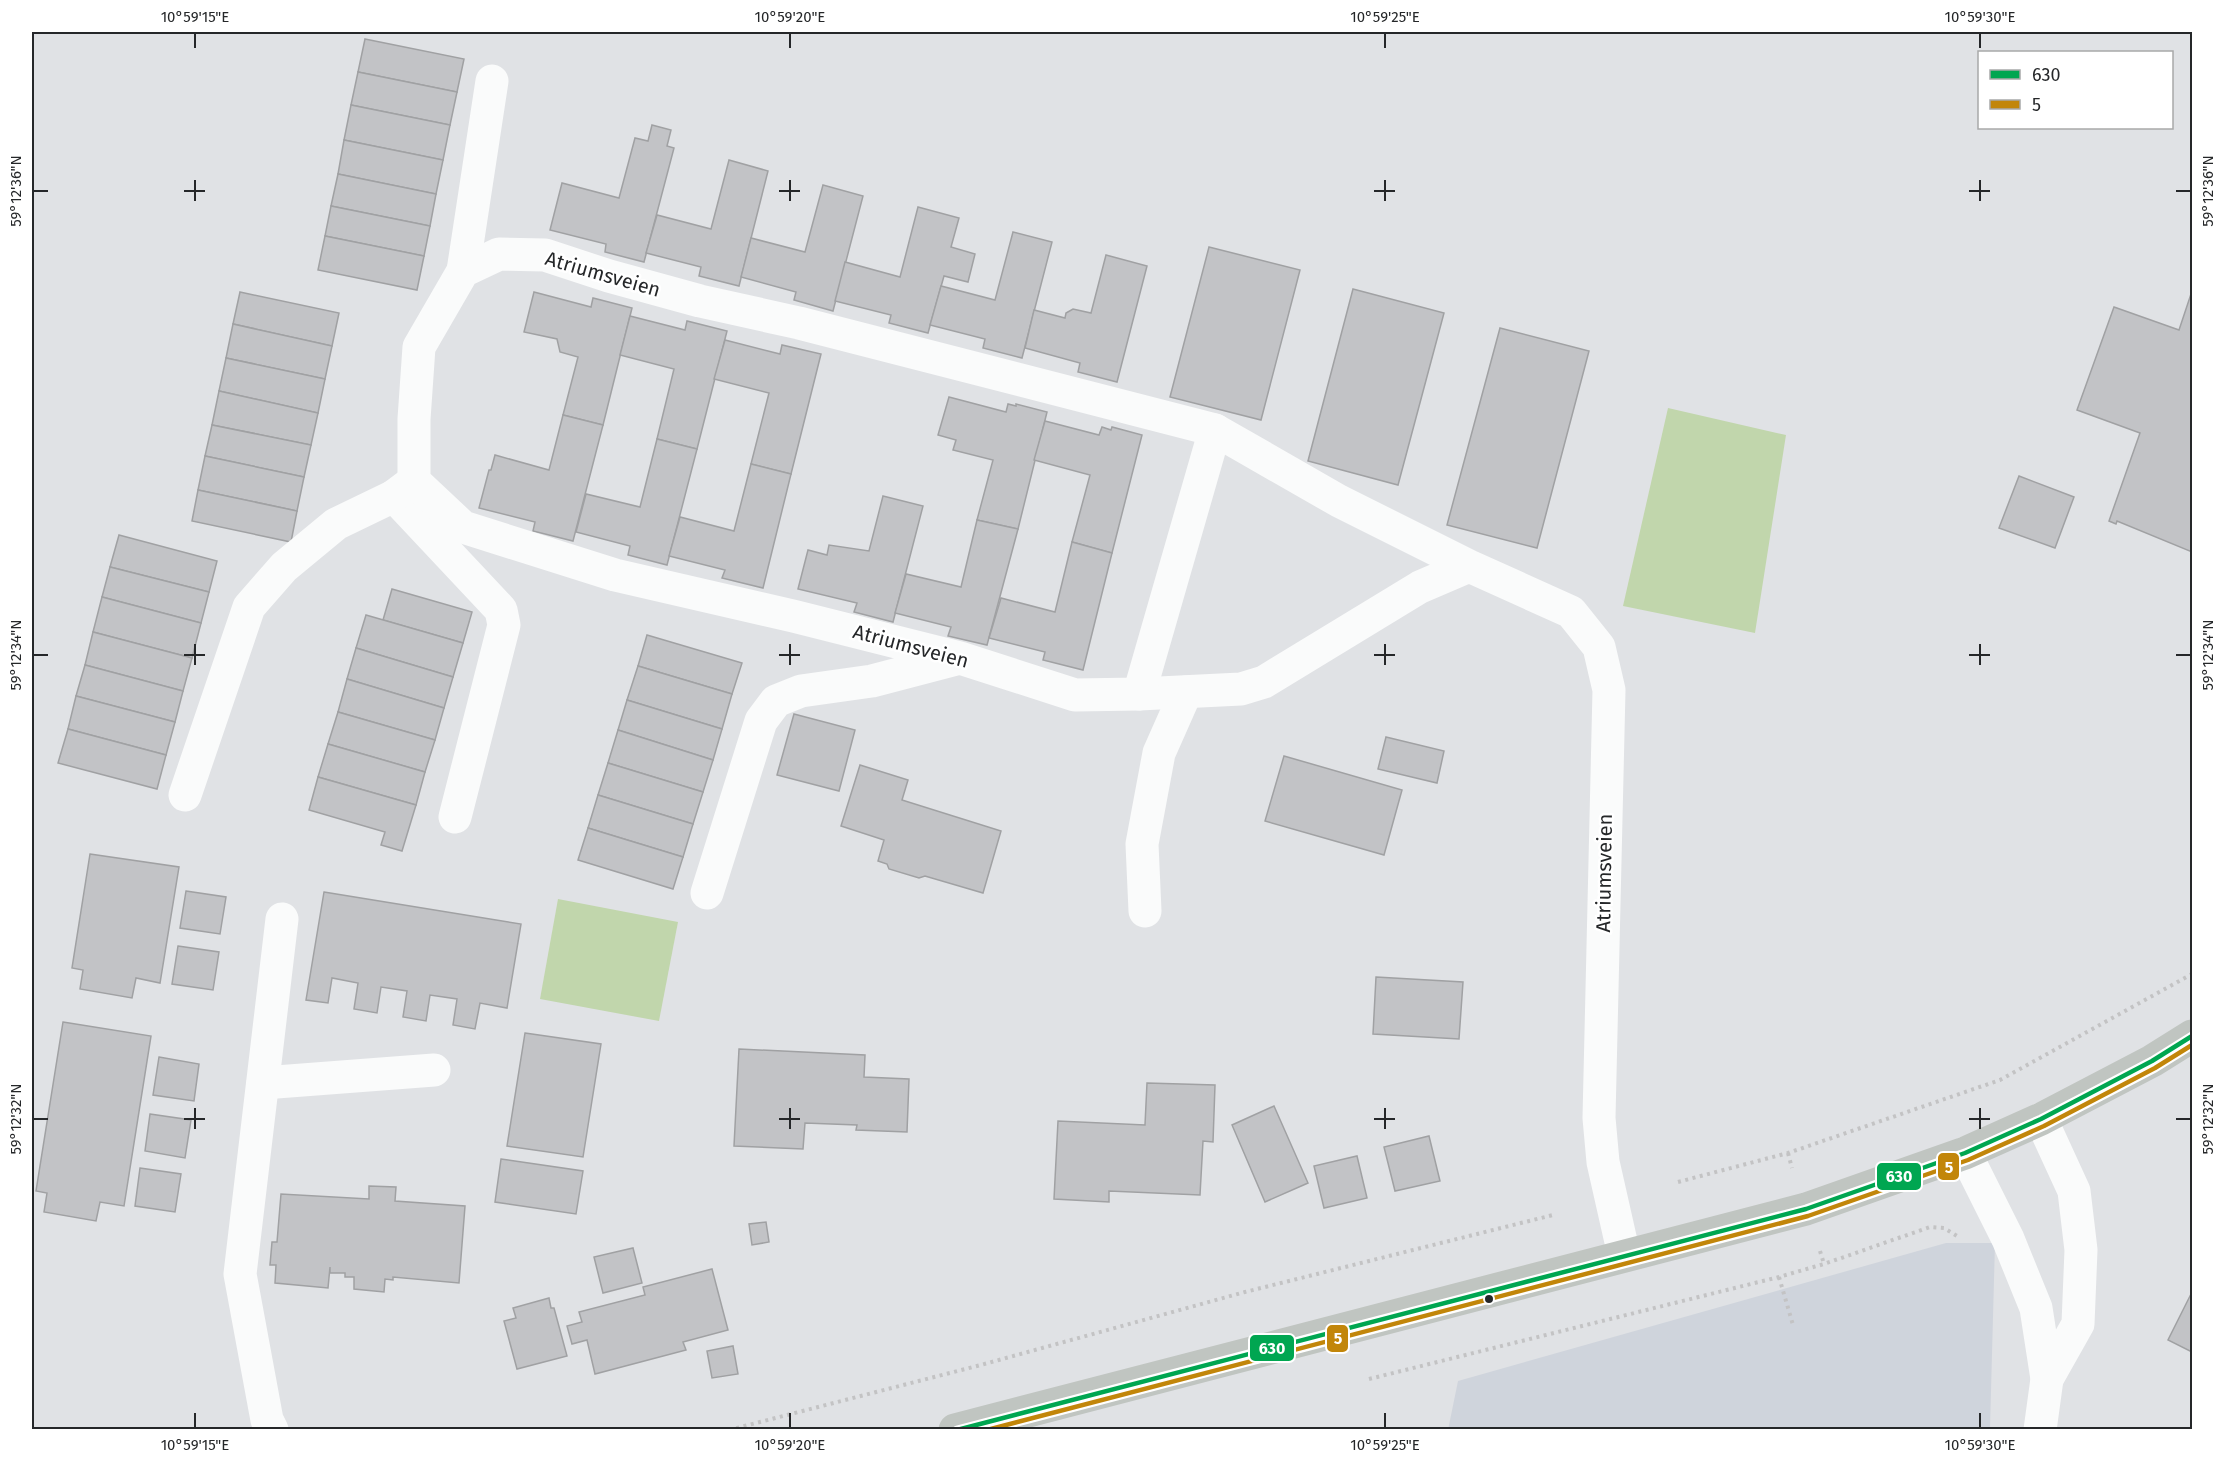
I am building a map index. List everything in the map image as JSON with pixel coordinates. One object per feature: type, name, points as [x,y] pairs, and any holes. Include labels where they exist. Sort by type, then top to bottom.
[{"type":"main road","points":[[955,1430],[1806,1209],[1965,1153],[2041,1119],[2152,1061],[2193,1036]]},
{"type":"street","points":[[455,817],[504,625],[501,610],[404,488],[414,420],[419,347],[463,271],[492,81]]},
{"type":"street","name":"Atriumsveien","points":[[463,271],[499,254],[545,255],[609,276],[700,301],[799,323],[1215,430],[1339,501],[1469,566],[1571,612],[1599,647],[1608,690],[1599,1118],[1602,1162],[1624,1255]]},
{"type":"street","points":[[1139,694],[1215,430]]},
{"type":"street","points":[[185,795],[249,607],[284,567],[336,524],[404,488]]},
{"type":"street","name":"Atriumsveien","points":[[404,488],[463,527],[615,575],[782,613],[960,658],[1075,695],[1186,692],[1241,688],[1264,682],[1420,587],[1469,566]]},
{"type":"street","points":[[707,893],[761,721],[776,701],[801,691],[872,681],[960,658]]},
{"type":"street","points":[[1144,911],[1142,844],[1159,753],[1186,692]]},
{"type":"street","points":[[272,1430],[267,1420],[240,1274],[282,919]]},
{"type":"street","points":[[263,1083],[434,1070]]},
{"type":"street","points":[[2041,1119],[2074,1191],[2081,1250],[2078,1324],[2047,1379]]},
{"type":"street","points":[[1965,1153],[2008,1239],[2036,1308],[2047,1379],[2040,1430]]},
{"type":"path","points":[[1678,1182],[1788,1153],[2000,1080],[2193,974]]},
{"type":"path","points":[[1788,1153],[1794,1175]]},
{"type":"path","points":[[729,1430],[988,1363],[1245,1292],[1553,1215]]},
{"type":"path","points":[[1370,1379],[1542,1334],[1779,1277],[1824,1264],[1930,1227],[1944,1228],[1969,1245],[2008,1239]]},
{"type":"path","points":[[1818,1245],[1824,1264]]},
{"type":"path","points":[[1779,1277],[1793,1325]]},
{"type":"shaded area","points":[[1946,1243],[1995,1243],[1990,1429],[1448,1430],[1458,1381]]},
{"type":"green space","points":[[1668,408],[1786,435],[1755,633],[1623,606]]},
{"type":"green space","points":[[558,899],[678,922],[659,1021],[540,999]]},
{"type":"building","points":[[365,39],[464,59],[457,92],[358,72]]},
{"type":"building","points":[[358,72],[457,92],[450,125],[351,105]]},
{"type":"building","points":[[351,105],[450,125],[443,160],[344,140]]},
{"type":"building","points":[[652,125],[671,130],[667,146],[674,148],[644,262],[605,252],[606,244],[550,230],[562,183],[619,198],[635,138],[648,141]]},
{"type":"building","points":[[344,140],[443,160],[436,194],[338,174]]},
{"type":"building","points":[[729,160],[768,171],[739,286],[699,276],[701,267],[646,253],[657,215],[711,229]]},
{"type":"building","points":[[338,174],[436,194],[430,226],[331,206]]},
{"type":"building","points":[[823,185],[863,196],[833,311],[794,300],[796,292],[741,277],[751,238],[805,252]]},
{"type":"building","points":[[331,206],[430,226],[424,256],[325,236]]},
{"type":"building","points":[[918,207],[959,218],[951,247],[975,254],[968,282],[944,276],[928,333],[889,323],[891,315],[835,301],[845,262],[900,277]]},
{"type":"building","points":[[1013,232],[1052,242],[1022,358],[983,348],[985,339],[930,325],[941,286],[995,300]]},
{"type":"building","points":[[325,236],[424,256],[417,290],[318,270]]},
{"type":"building","points":[[1209,247],[1300,270],[1261,420],[1170,397]]},
{"type":"building","points":[[1106,255],[1147,266],[1117,382],[1078,372],[1080,363],[1025,348],[1034,310],[1065,318],[1066,313],[1073,309],[1091,313]]},
{"type":"building","points":[[1353,289],[1444,313],[1398,485],[1308,461]]},
{"type":"building","points":[[2192,291],[2192,552],[2117,521],[2116,524],[2109,521],[2140,433],[2077,410],[2114,307],[2179,330]]},
{"type":"building","points":[[240,292],[339,313],[332,346],[233,324]]},
{"type":"building","points":[[534,292],[591,307],[593,298],[632,308],[603,425],[563,415],[578,357],[560,352],[557,339],[524,332]]},
{"type":"building","points":[[630,316],[685,330],[687,321],[727,331],[697,449],[657,439],[674,369],[620,355]]},
{"type":"building","points":[[233,324],[332,346],[325,379],[226,358]]},
{"type":"building","points":[[1500,328],[1589,351],[1537,548],[1447,525]]},
{"type":"building","points":[[725,340],[780,354],[782,345],[821,354],[791,474],[751,464],[769,393],[714,379]]},
{"type":"building","points":[[226,358],[325,379],[318,413],[219,391]]},
{"type":"building","points":[[219,391],[318,413],[311,445],[212,425]]},
{"type":"building","points":[[949,397],[1006,412],[1008,404],[1016,406],[1016,404],[1047,412],[1018,529],[977,520],[993,460],[953,450],[956,440],[938,435]]},
{"type":"building","points":[[563,415],[603,425],[573,541],[533,531],[535,522],[479,508],[495,455],[549,470]]},
{"type":"building","points":[[1045,421],[1099,435],[1102,427],[1111,430],[1112,427],[1142,435],[1112,553],[1072,542],[1090,475],[1034,460]]},
{"type":"building","points":[[212,425],[311,445],[304,477],[205,456]]},
{"type":"building","points":[[657,439],[697,449],[667,565],[628,555],[630,546],[576,532],[586,494],[640,507]]},
{"type":"building","points":[[205,456],[304,477],[297,511],[198,490]]},
{"type":"building","points":[[751,464],[791,474],[763,588],[722,578],[725,570],[669,556],[680,517],[734,531]]},
{"type":"building","points":[[2019,476],[2074,497],[2055,548],[1999,528]]},
{"type":"building","points":[[198,490],[297,511],[291,542],[192,521]]},
{"type":"building","points":[[883,496],[923,506],[893,622],[854,612],[857,603],[798,589],[808,550],[827,555],[829,545],[869,551]]},
{"type":"building","points":[[977,520],[1018,529],[987,645],[948,636],[951,627],[895,613],[906,574],[961,587]]},
{"type":"building","points":[[119,535],[217,561],[209,592],[110,567]]},
{"type":"building","points":[[1072,542],[1112,553],[1083,670],[1043,660],[1045,652],[989,638],[1001,598],[1055,612]]},
{"type":"building","points":[[110,567],[209,592],[201,623],[102,597]]},
{"type":"building","points":[[392,589],[472,612],[463,643],[383,620]]},
{"type":"building","points":[[102,597],[201,623],[192,658],[93,632]]},
{"type":"building","points":[[366,615],[463,643],[453,677],[356,648]]},
{"type":"building","points":[[93,632],[192,658],[183,691],[85,665]]},
{"type":"building","points":[[647,635],[742,663],[732,694],[638,666]]},
{"type":"building","points":[[356,648],[453,677],[444,708],[347,679]]},
{"type":"building","points":[[85,665],[183,691],[175,722],[76,696]]},
{"type":"building","points":[[638,666],[732,694],[722,729],[627,700]]},
{"type":"building","points":[[347,679],[444,708],[435,740],[338,712]]},
{"type":"building","points":[[76,696],[175,722],[166,755],[68,729]]},
{"type":"building","points":[[627,700],[722,729],[713,760],[618,730]]},
{"type":"building","points":[[338,712],[435,740],[425,772],[328,744]]},
{"type":"building","points":[[794,714],[855,730],[839,791],[777,775]]},
{"type":"building","points":[[68,729],[166,755],[157,789],[58,763]]},
{"type":"building","points":[[618,730],[713,760],[703,792],[608,763]]},
{"type":"building","points":[[1386,737],[1444,751],[1437,783],[1378,769]]},
{"type":"building","points":[[328,744],[425,772],[416,805],[318,777]]},
{"type":"building","points":[[1284,756],[1402,790],[1384,855],[1265,821]]},
{"type":"building","points":[[608,763],[703,792],[693,824],[598,795]]},
{"type":"building","points":[[860,765],[908,780],[902,800],[1001,831],[983,893],[925,876],[919,878],[889,869],[887,864],[878,861],[884,840],[841,826]]},
{"type":"building","points":[[318,777],[416,805],[402,851],[381,845],[385,832],[309,810]]},
{"type":"building","points":[[598,795],[693,824],[683,857],[588,828]]},
{"type":"building","points":[[588,828],[683,857],[673,889],[578,860]]},
{"type":"building","points":[[90,854],[179,867],[160,983],[136,978],[132,998],[80,989],[83,970],[72,968]]},
{"type":"building","points":[[186,891],[226,897],[220,934],[180,928]]},
{"type":"building","points":[[324,892],[521,924],[507,1008],[480,1003],[475,1029],[453,1025],[457,999],[430,995],[426,1021],[403,1017],[407,991],[381,987],[377,1013],[354,1009],[358,983],[332,978],[328,1003],[306,1000]]},
{"type":"building","points":[[178,946],[219,952],[213,990],[172,984]]},
{"type":"building","points":[[1376,977],[1463,982],[1459,1039],[1373,1034]]},
{"type":"building","points":[[63,1022],[151,1036],[124,1206],[100,1202],[96,1221],[44,1212],[47,1193],[36,1191]]},
{"type":"building","points":[[525,1033],[601,1044],[583,1157],[507,1146]]},
{"type":"building","points":[[739,1049],[865,1055],[864,1077],[909,1079],[907,1132],[856,1130],[857,1125],[805,1123],[803,1149],[734,1146]]},
{"type":"building","points":[[159,1057],[199,1064],[194,1101],[153,1095]]},
{"type":"building","points":[[1147,1083],[1215,1085],[1213,1142],[1203,1141],[1200,1195],[1109,1191],[1109,1202],[1054,1199],[1058,1121],[1145,1125]]},
{"type":"building","points":[[1274,1106],[1308,1183],[1265,1202],[1232,1125]]},
{"type":"building","points":[[150,1114],[191,1120],[185,1158],[145,1151]]},
{"type":"building","points":[[1429,1136],[1440,1181],[1395,1191],[1384,1147]]},
{"type":"building","points":[[1357,1156],[1367,1198],[1324,1208],[1314,1166]]},
{"type":"building","points":[[501,1159],[583,1171],[576,1214],[495,1202]]},
{"type":"building","points":[[140,1168],[181,1174],[175,1212],[135,1206]]},
{"type":"building","points":[[369,1186],[396,1187],[395,1201],[465,1206],[459,1283],[393,1277],[393,1280],[385,1279],[384,1292],[354,1289],[354,1277],[345,1277],[345,1273],[330,1273],[330,1267],[328,1288],[275,1283],[276,1265],[270,1265],[272,1242],[277,1242],[281,1194],[369,1199]]},
{"type":"building","points":[[766,1222],[769,1242],[752,1245],[749,1224]]},
{"type":"building","points":[[633,1248],[642,1283],[603,1293],[594,1257]]},
{"type":"building","points":[[712,1269],[728,1330],[683,1342],[686,1350],[595,1374],[587,1340],[572,1344],[567,1326],[582,1322],[579,1312],[645,1295],[643,1287]]},
{"type":"building","points":[[2192,1292],[2192,1352],[2168,1340]]},
{"type":"building","points":[[549,1298],[551,1308],[554,1308],[567,1356],[517,1369],[504,1321],[516,1318],[513,1308]]},
{"type":"building","points":[[733,1346],[738,1374],[712,1378],[707,1351]]},
{"type":"transit line","name":"630","points":[[957,1430],[1806,1209],[1965,1153],[2041,1119],[2152,1061],[2192,1036]]},
{"type":"transit line","name":"5","points":[[987,1430],[1808,1216],[1968,1160],[2044,1126],[2155,1068],[2192,1045]]}]
